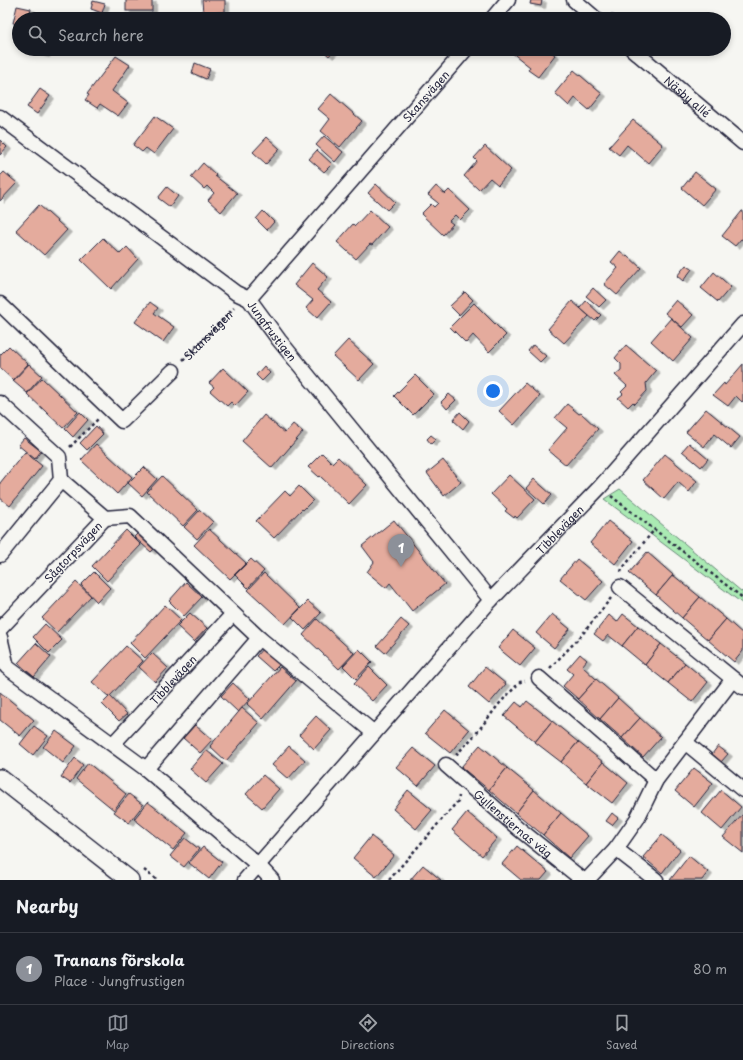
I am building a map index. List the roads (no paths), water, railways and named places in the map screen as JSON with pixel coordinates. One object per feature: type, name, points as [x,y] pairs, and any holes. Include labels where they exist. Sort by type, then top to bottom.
[{"type":"street","points":[[498,12],[508,0]]},
{"type":"street","points":[[574,0],[588,12]]},
{"type":"street","name":"Skansvägen","points":[[249,299],[460,56]]},
{"type":"street","name":"Näsby allé","points":[[640,56],[743,143]]},
{"type":"street","name":"Jungfrustigen","points":[[0,117],[236,293],[249,299],[279,340],[491,600]]},
{"type":"street","points":[[0,304],[122,421],[173,370]]},
{"type":"street","name":"Tibblevägen","points":[[245,880],[491,600],[600,487],[743,324]]},
{"type":"street","points":[[0,403],[59,457],[60,480],[0,555]]},
{"type":"street","name":"Sågtorpsvägen","points":[[0,629],[105,518],[60,480]]},
{"type":"street","points":[[105,518],[130,516],[259,638],[374,733]]},
{"type":"street","points":[[587,880],[616,849],[637,819],[656,780],[685,742],[738,683],[620,587]]},
{"type":"street","name":"Tibblevägen","points":[[113,744],[233,614]]},
{"type":"street","points":[[0,637],[7,667],[146,769],[258,865],[272,880]]},
{"type":"street","points":[[146,769],[259,638]]},
{"type":"street","points":[[539,678],[656,780]]},
{"type":"street","points":[[685,742],[743,790]]},
{"type":"street","name":"Gyllenstiernas väg","points":[[446,765],[519,829],[583,880]]},
{"type":"street","points":[[0,778],[130,880]]},
{"type":"street","points":[[616,849],[656,880]]},
{"type":"place","name":"Tranans förskola","points":[[401,567]]}]
